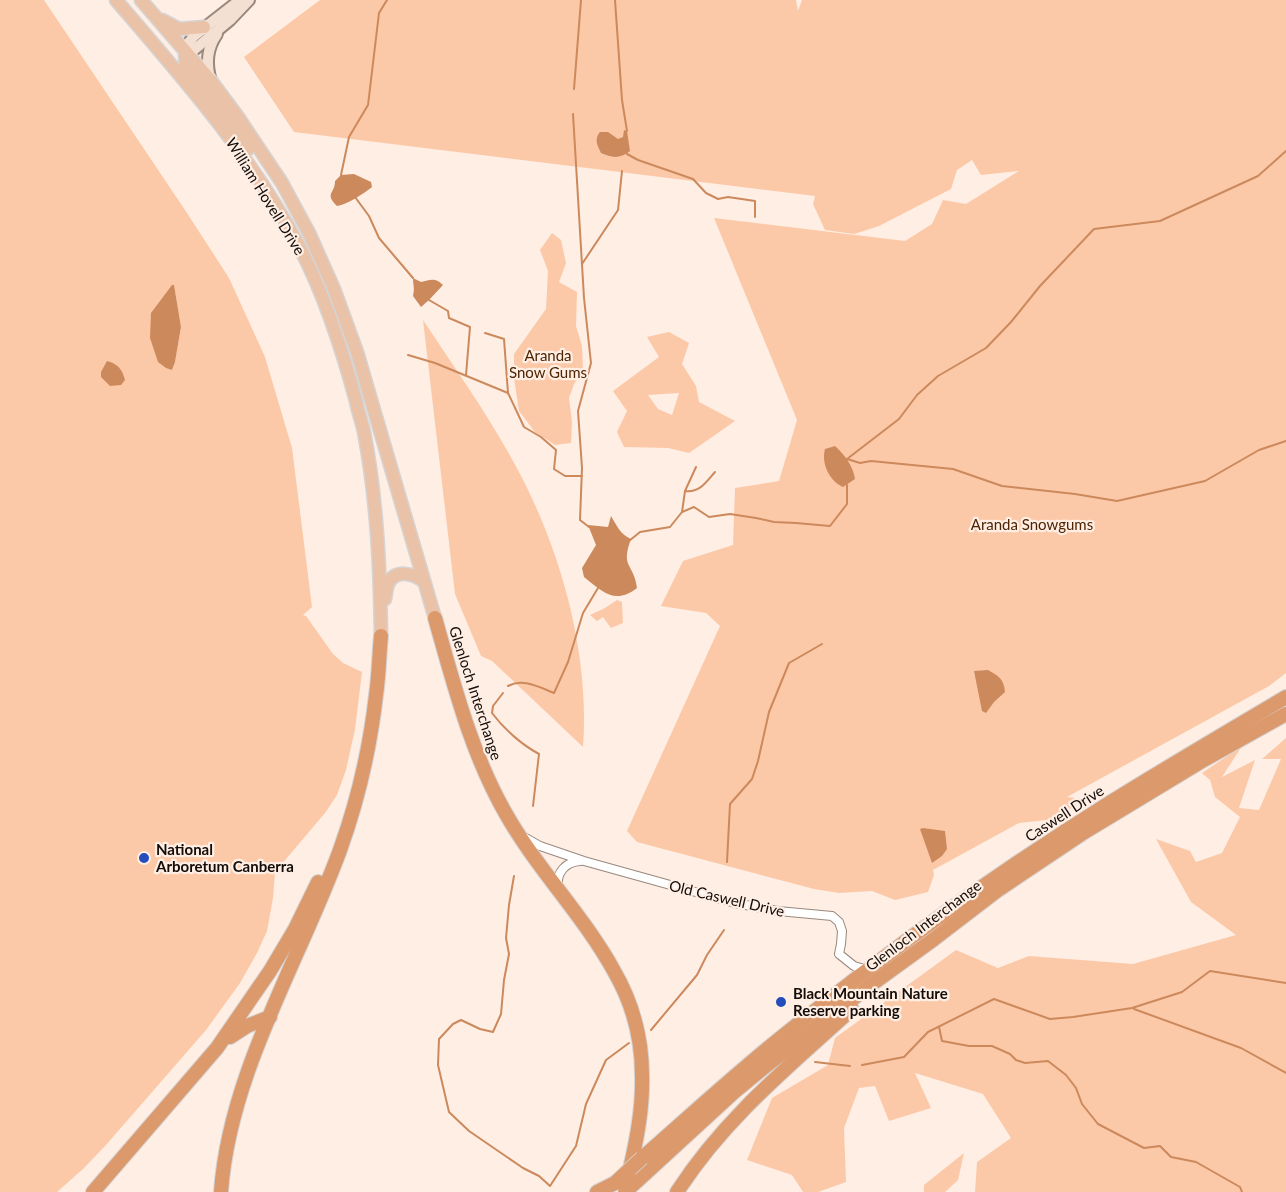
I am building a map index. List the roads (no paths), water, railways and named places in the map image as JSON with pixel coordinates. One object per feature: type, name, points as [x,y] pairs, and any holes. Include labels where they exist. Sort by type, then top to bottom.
[{"type":"highway","name":"Glenloch Interchange","points":[[435,618],[462,713],[481,765],[498,801],[614,971],[631,1009],[637,1033],[642,1074],[642,1103],[638,1130],[618,1190]]},
{"type":"highway","points":[[221,1192],[228,1146],[249,1068],[341,847],[363,771],[371,732],[381,636]]},
{"type":"highway","name":"Caswell Drive","points":[[868,971],[973,894],[1059,835],[1172,764],[1286,697]]},
{"type":"highway","name":"Glenloch Interchange","points":[[618,1190],[637,1181],[762,1069],[998,890],[1083,834],[1202,761],[1286,714]]},
{"type":"highway","points":[[93,1192],[218,1048],[270,971],[320,878],[340,828],[371,732]]},
{"type":"highway","points":[[677,1192],[714,1142],[748,1104],[863,999],[938,940],[952,925]]},
{"type":"highway","name":"Glenloch Interchange","points":[[618,1190],[642,1158],[757,1057],[868,971]]},
{"type":"highway","points":[[218,1048],[241,1029],[270,1017]]},
{"type":"highway","points":[[597,1192],[618,1190]]},
{"type":"main road","name":"William Hovell Drive","points":[[116,0],[199,97],[239,150],[270,196],[300,248],[326,304],[348,370],[364,431],[377,528],[381,636]]},
{"type":"main road","name":"William Hovell Drive","points":[[141,0],[212,82],[238,117],[282,183],[309,233],[331,282],[357,352],[423,581]]},
{"type":"main road","points":[[240,0],[189,40],[185,52],[186,66],[247,147],[260,168],[270,196]]},
{"type":"main road","points":[[212,82],[207,69],[211,46],[217,33],[249,0]]},
{"type":"main road","points":[[154,14],[179,29],[204,27]]},
{"type":"main road","points":[[165,56],[176,59],[185,52],[190,52],[230,20]]},
{"type":"main road","points":[[381,636],[386,588],[391,579],[399,574],[408,574],[417,576],[423,581]]},
{"type":"main road","name":"Glenloch Interchange","points":[[423,581],[435,618]]},
{"type":"street","name":"Old Caswell Drive","points":[[516,830],[540,846],[584,861],[747,905],[778,911],[832,916],[839,922],[842,931],[839,954],[854,966],[868,971]]},
{"type":"street","points":[[560,893],[557,882],[563,869],[572,862],[584,861]]},
{"type":"waterway","points":[[341,175],[349,137],[368,105],[379,13],[387,0]]},
{"type":"waterway","points":[[574,89],[581,0]]},
{"type":"waterway","points":[[615,0],[622,100],[627,131]]},
{"type":"waterway","points":[[573,114],[584,298],[591,363],[578,411],[582,468],[580,520],[589,527]]},
{"type":"waterway","points":[[847,459],[899,419],[917,395],[938,376],[986,348],[1094,229],[1160,221],[1258,176],[1286,151]]},
{"type":"waterway","points":[[627,154],[693,179],[706,193],[718,199],[728,197],[755,201],[755,217]]},
{"type":"waterway","points":[[582,264],[618,210],[622,171]]},
{"type":"waterway","points":[[355,197],[369,216],[379,238],[413,278]]},
{"type":"waterway","points":[[429,300],[448,311],[449,318],[470,327],[466,375]]},
{"type":"waterway","points":[[485,333],[504,339],[508,393]]},
{"type":"waterway","points":[[408,355],[435,363],[508,393],[524,427],[541,437],[556,450],[554,469],[565,476],[582,476]]},
{"type":"waterway","points":[[847,459],[860,463],[871,461],[953,469],[1002,486],[1117,501],[1205,481],[1259,450],[1286,441]]},
{"type":"waterway","points":[[682,512],[685,491],[696,467]]},
{"type":"waterway","points":[[685,491],[699,489],[715,472]]},
{"type":"waterway","points":[[629,541],[640,532],[670,527],[682,512],[694,507],[709,517],[730,514],[774,522],[830,526],[847,504],[847,485]]},
{"type":"waterway","points":[[508,686],[525,683],[554,693],[568,662],[583,613],[598,588]]},
{"type":"waterway","points":[[727,862],[730,804],[752,779],[769,712],[789,663],[822,644]]},
{"type":"waterway","points":[[503,693],[493,706],[492,713],[514,736],[539,754],[533,806]]},
{"type":"waterway","points":[[514,876],[506,938],[509,954],[501,1014],[493,1032],[461,1020],[453,1024],[439,1039],[438,1065],[449,1112],[469,1131],[523,1168],[539,1176],[550,1186],[576,1146],[586,1104],[606,1060],[629,1043]]},
{"type":"waterway","points":[[651,1030],[697,975],[724,930]]},
{"type":"waterway","points":[[862,1065],[904,1057],[928,1032],[994,999],[1050,1019],[1132,1008],[1182,992],[1210,971],[1286,983]]},
{"type":"waterway","points":[[1134,1009],[1241,1048],[1286,1073]]},
{"type":"waterway","points":[[939,1027],[942,1041],[969,1046],[992,1046],[1025,1063],[1048,1061],[1066,1075],[1076,1088],[1082,1104],[1098,1124],[1144,1148],[1160,1146],[1171,1157],[1196,1162],[1240,1187],[1242,1192]]},
{"type":"waterway","points":[[815,1062],[850,1066]]},
{"type":"place","name":"National Arboretum Canberra","points":[[144,858]]},
{"type":"place","name":"Black Mountain Nature Reserve parking","points":[[781,1002]]},
{"type":"park label","name":"Aranda Snow Gums","points":[[548,364]]},
{"type":"park label","name":"Aranda Snowgums","points":[[1032,524]]}]
